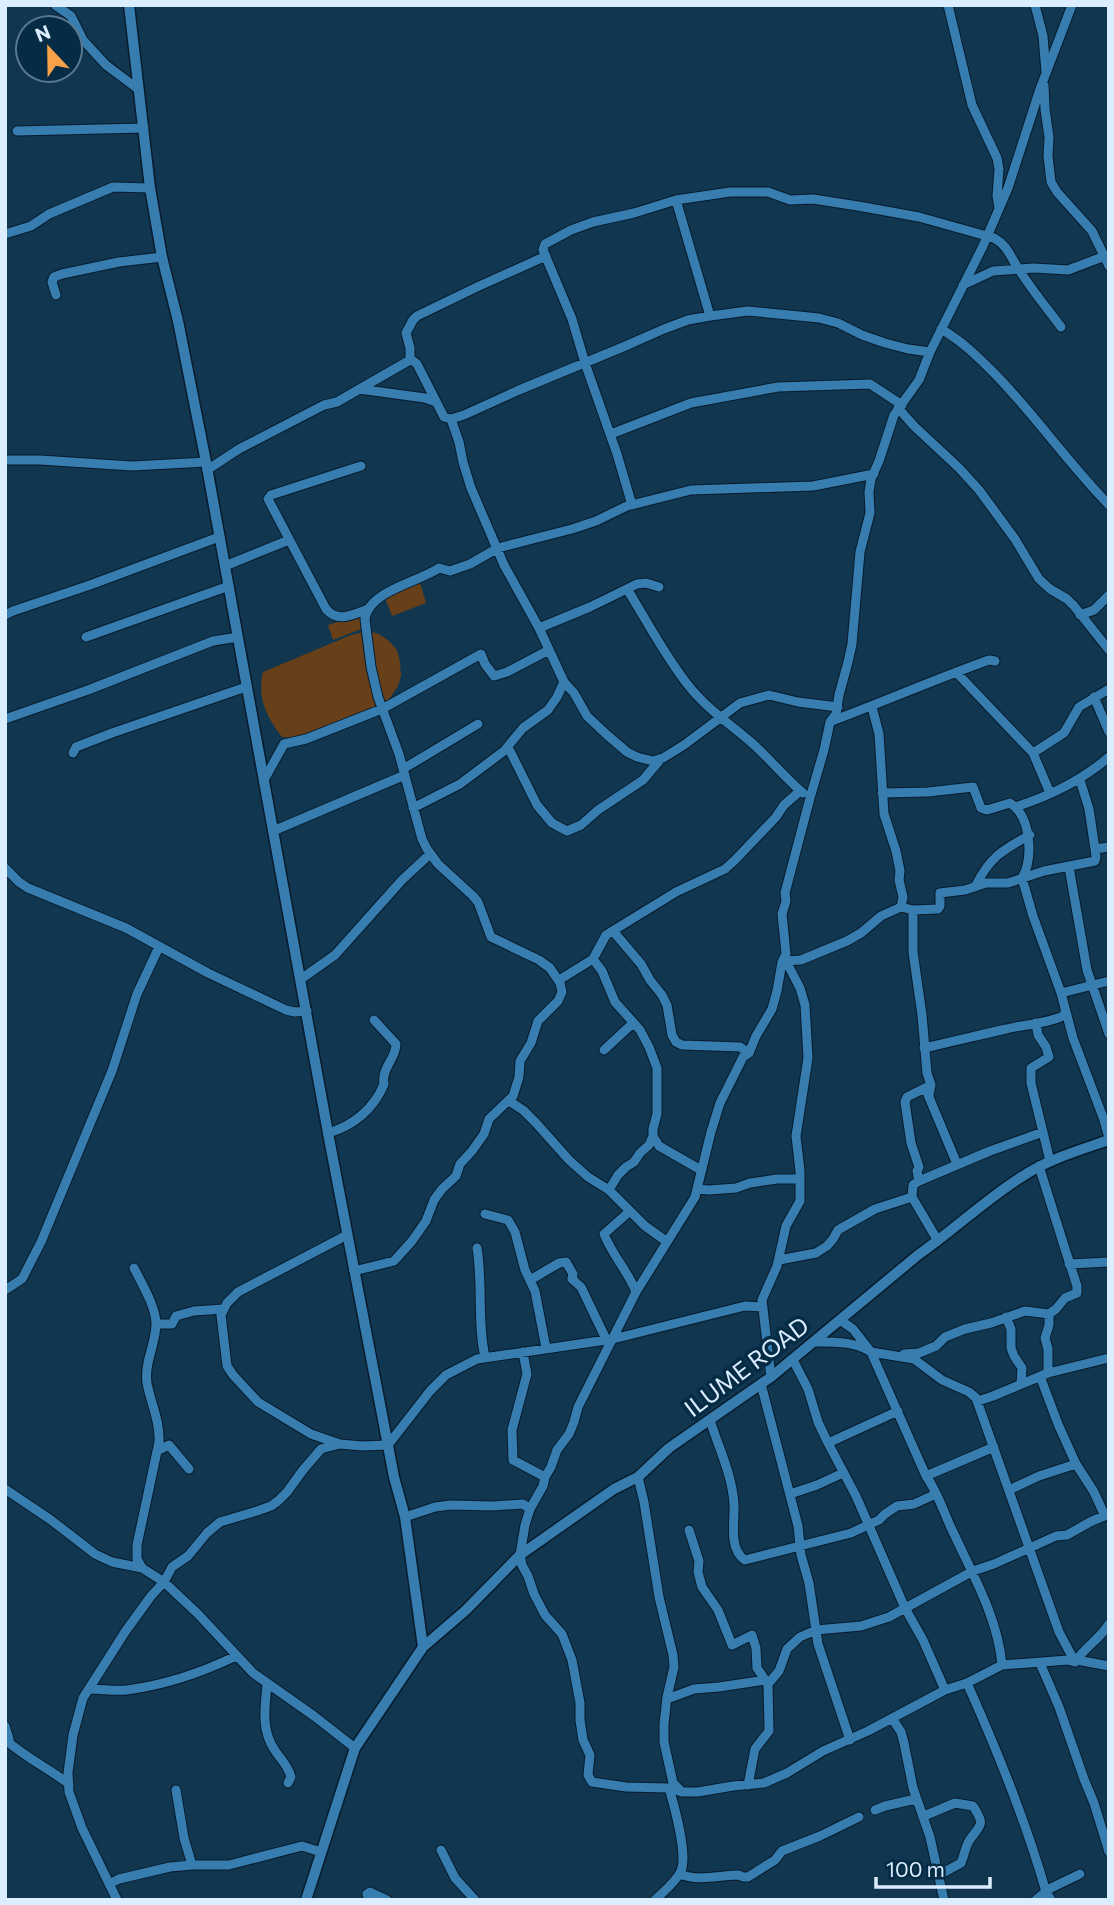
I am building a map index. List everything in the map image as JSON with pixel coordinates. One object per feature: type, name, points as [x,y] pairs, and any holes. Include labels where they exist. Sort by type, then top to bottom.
[{"type":"street","points":[[55,5],[71,16],[83,40],[106,65],[138,89]]},
{"type":"street","points":[[129,5],[150,188],[162,257],[178,321],[207,466],[347,1235],[394,1477],[405,1517],[423,1647]]},
{"type":"street","points":[[948,5],[972,105],[997,158],[999,208]]},
{"type":"street","points":[[1034,5],[1043,36],[1051,182],[1092,231],[1109,267]]},
{"type":"street","points":[[1072,5],[1010,182],[915,388],[900,406],[890,425],[869,486],[870,513],[860,552],[852,644],[838,707],[830,722],[785,893],[786,901],[782,914],[786,954],[772,1009],[749,1053],[743,1057],[720,1103],[698,1189],[690,1208],[666,1241],[610,1339],[578,1407],[569,1434],[557,1450],[543,1486],[530,1509],[520,1555],[539,1604],[562,1634],[572,1660],[580,1703],[583,1741],[590,1755],[588,1775],[592,1782],[626,1787],[669,1788],[682,1792],[764,1783],[945,1690],[967,1683],[1002,1665],[1077,1660],[1109,1666]]},
{"type":"street","points":[[17,131],[144,128]]},
{"type":"street","points":[[5,234],[31,226],[49,214],[113,187],[150,188]]},
{"type":"street","points":[[632,505],[611,433],[572,319],[543,250],[545,244],[571,229],[676,200],[730,192],[768,192],[790,200],[813,200],[919,217],[995,238],[1005,246],[1018,269],[1062,327]]},
{"type":"street","points":[[676,200],[710,316]]},
{"type":"street","points":[[410,360],[407,332],[417,316],[546,256]]},
{"type":"street","points":[[963,285],[993,271],[1068,270],[1105,256]]},
{"type":"street","points":[[56,295],[52,282],[54,277],[62,274],[119,262],[162,257]]},
{"type":"street","points":[[410,360],[417,364],[444,416],[451,419],[663,329],[710,316],[747,311],[819,318],[885,343],[930,352]]},
{"type":"street","points":[[941,328],[969,348],[1010,389],[1108,503]]},
{"type":"street","points":[[5,460],[132,466],[207,466],[324,405],[337,402],[410,360]]},
{"type":"street","points":[[611,433],[691,402],[778,387],[870,384],[900,406],[914,426],[979,490],[1039,579],[1067,599],[1109,650]]},
{"type":"street","points":[[359,388],[436,402]]},
{"type":"street","points":[[451,419],[471,488],[504,565],[539,628],[564,682],[574,693],[587,716],[626,752],[653,761],[663,758],[684,746],[740,703],[769,695],[838,707]]},
{"type":"street","points":[[361,466],[268,499],[326,609],[340,618],[368,609]]},
{"type":"street","points":[[354,1271],[389,1263],[403,1252],[426,1221],[434,1200],[456,1175],[460,1164],[484,1135],[489,1119],[513,1096],[519,1077],[520,1061],[531,1043],[538,1021],[558,1001],[562,992],[559,980],[545,963],[491,937],[482,911],[473,896],[438,864],[422,839],[371,667],[365,619],[371,603],[439,568],[450,571],[470,564],[498,548],[572,529],[619,509],[691,489],[813,486],[874,474]]},
{"type":"street","points":[[5,615],[219,537]]},
{"type":"street","points":[[225,566],[289,540]]},
{"type":"street","points":[[539,628],[642,583],[659,587]]},
{"type":"street","points":[[86,638],[229,586]]},
{"type":"street","points":[[627,589],[668,659],[691,688],[810,798]]},
{"type":"street","points":[[1080,615],[1094,610],[1109,595]]},
{"type":"street","points":[[1090,627],[1094,610]]},
{"type":"street","points":[[5,719],[213,641],[238,637]]},
{"type":"street","points":[[264,780],[284,744],[306,739],[382,709],[481,654],[494,676],[549,650]]},
{"type":"street","points":[[830,722],[956,672],[989,660],[995,661]]},
{"type":"street","points":[[956,672],[1032,753],[1051,793]]},
{"type":"street","points":[[414,808],[460,784],[508,747],[523,728],[548,710],[564,682]]},
{"type":"street","points":[[73,752],[76,747],[112,733],[246,687]]},
{"type":"street","points":[[1032,753],[1064,733],[1079,707],[1109,690]]},
{"type":"street","points":[[1094,697],[1109,732]]},
{"type":"street","points":[[872,707],[879,734],[884,814],[900,871],[903,897],[901,907]]},
{"type":"street","points":[[273,831],[404,772],[478,724]]},
{"type":"street","points":[[508,747],[537,805],[552,823],[567,831],[581,825],[598,810],[643,780],[663,758]]},
{"type":"street","points":[[1015,807],[1080,780],[1109,757]]},
{"type":"street","points":[[784,962],[801,960],[847,941],[881,916],[901,907],[913,910],[938,909],[940,893],[986,883],[1008,883],[1044,871],[1095,862],[1089,809],[1080,780]]},
{"type":"street","points":[[882,793],[973,787],[981,808],[987,810],[1010,803],[1019,810],[1030,835],[1028,869],[1022,878],[1061,993],[1073,1038],[1109,1139]]},
{"type":"street","points":[[559,980],[593,959],[606,935],[676,892],[724,869],[800,791]]},
{"type":"street","points":[[975,887],[993,858],[1030,835]]},
{"type":"street","points":[[1095,849],[1109,847]]},
{"type":"street","points":[[301,979],[335,955],[402,880],[430,854]]},
{"type":"street","points":[[1069,867],[1083,953],[1092,985],[1106,1015],[1109,1034]]},
{"type":"street","points":[[5,868],[28,888],[126,928],[286,1010],[307,1011]]},
{"type":"street","points":[[913,910],[913,952],[929,1094],[925,1088]]},
{"type":"street","points":[[613,932],[641,964],[662,995],[676,1042],[682,1045],[740,1047],[749,1053]]},
{"type":"street","points":[[5,1290],[22,1279],[41,1242],[107,1083],[137,994],[159,947]]},
{"type":"street","points":[[593,959],[602,971],[615,1002],[640,1030],[657,1068],[657,1114],[653,1136],[649,1145],[618,1175],[609,1190]]},
{"type":"street","points":[[771,1377],[762,1300],[779,1260],[786,1226],[800,1201],[796,1136],[807,1071],[803,994],[784,962]]},
{"type":"street","points":[[1061,993],[1109,981]]},
{"type":"street","points":[[924,1048],[1047,1022],[1065,1013]]},
{"type":"street","points":[[328,1133],[357,1120],[368,1109],[384,1084],[383,1076],[396,1044],[374,1020]]},
{"type":"street","points":[[604,1050],[633,1023]]},
{"type":"street","points":[[1036,1023],[1038,1035],[1049,1057],[1030,1069],[1031,1083],[1043,1132],[1044,1164],[1077,1286],[1077,1293],[1065,1298],[1049,1314]]},
{"type":"street","points":[[925,1088],[957,1164]]},
{"type":"street","points":[[919,1181],[919,1167],[911,1143],[905,1102],[907,1097],[925,1088]]},
{"type":"street","points":[[509,1101],[523,1110],[587,1177],[609,1190],[645,1226],[666,1241]]},
{"type":"street","points":[[938,1241],[912,1196],[913,1185],[957,1164],[1043,1132]]},
{"type":"street","points":[[653,1136],[659,1146],[701,1170]]},
{"type":"street","name":"ILUME ROAD","points":[[306,1900],[355,1748],[423,1647],[466,1610],[520,1555],[614,1489],[638,1477],[670,1448],[771,1377],[992,1197],[1044,1164],[1109,1139]]},
{"type":"street","points":[[698,1189],[736,1188],[750,1183],[800,1178]]},
{"type":"street","points":[[779,1260],[816,1253],[834,1239],[838,1230],[875,1209],[912,1196]]},
{"type":"street","points":[[630,1211],[604,1234],[636,1292]]},
{"type":"street","points":[[485,1214],[505,1218],[511,1223],[525,1270],[535,1291],[545,1348]]},
{"type":"street","points":[[340,1444],[311,1434],[266,1408],[233,1375],[227,1366],[221,1315],[238,1292],[347,1235]]},
{"type":"street","points":[[477,1248],[485,1357]]},
{"type":"street","points":[[530,1280],[559,1263],[566,1262],[573,1273],[572,1279],[581,1287],[610,1339]]},
{"type":"street","points":[[1069,1264],[1109,1262]]},
{"type":"street","points":[[134,1268],[150,1301],[156,1324],[146,1380],[160,1432],[137,1545],[137,1559],[142,1568]]},
{"type":"street","points":[[388,1445],[430,1391],[446,1375],[465,1364],[485,1357],[610,1339],[745,1306],[763,1307]]},
{"type":"street","points":[[156,1324],[172,1324],[176,1316],[223,1309]]},
{"type":"street","points":[[891,1356],[919,1353],[936,1346],[945,1337],[965,1329],[1025,1311],[1049,1314]]},
{"type":"street","points":[[667,1699],[694,1689],[767,1682],[779,1671],[786,1649],[800,1637],[816,1630],[861,1626],[889,1617],[973,1571],[1056,1536],[1067,1535],[1107,1515],[1076,1464],[1058,1424],[1044,1375],[1049,1314]]},
{"type":"street","points":[[1006,1317],[1011,1329],[1011,1348],[1022,1368],[1021,1384]]},
{"type":"street","points":[[840,1320],[853,1329],[871,1352],[926,1476],[973,1571],[999,1642],[1002,1665]]},
{"type":"street","points":[[813,1342],[847,1343],[863,1346],[871,1352],[914,1359],[942,1380],[969,1392],[978,1401],[1057,1628],[1075,1662]]},
{"type":"street","points":[[523,1352],[527,1374],[512,1430],[513,1460],[545,1477]]},
{"type":"street","points":[[978,1401],[1044,1375],[1109,1358]]},
{"type":"street","points":[[793,1360],[808,1389],[818,1422],[945,1690]]},
{"type":"street","points":[[761,1384],[798,1526],[799,1545],[809,1583],[818,1644],[850,1740]]},
{"type":"street","points":[[828,1443],[898,1411]]},
{"type":"street","points":[[710,1420],[731,1479],[734,1541],[740,1556],[745,1560],[851,1533],[879,1520],[897,1507],[918,1503],[936,1494]]},
{"type":"street","points":[[117,1900],[82,1828],[71,1799],[69,1784],[68,1773],[76,1720],[83,1698],[94,1679],[172,1567],[188,1556],[219,1522],[271,1506],[287,1492],[321,1449],[340,1444],[388,1445]]},
{"type":"street","points":[[157,1451],[169,1446],[189,1469]]},
{"type":"street","points":[[926,1476],[994,1447]]},
{"type":"street","points":[[1009,1490],[1039,1476],[1076,1464]]},
{"type":"street","points":[[790,1494],[843,1473]]},
{"type":"street","points":[[638,1477],[659,1597],[673,1655],[674,1667],[667,1699],[664,1742],[673,1783],[682,1792]]},
{"type":"street","points":[[5,1489],[95,1554],[112,1562],[142,1568],[164,1582],[267,1685],[305,1709],[355,1748]]},
{"type":"street","points":[[405,1517],[435,1507],[451,1505],[523,1504],[530,1509]]},
{"type":"street","points":[[689,1530],[699,1561],[698,1572],[702,1587],[719,1610],[732,1645],[752,1635],[757,1668],[767,1682],[769,1731],[755,1749],[748,1785]]},
{"type":"street","points":[[1075,1662],[1101,1637],[1109,1624]]},
{"type":"street","points":[[89,1689],[125,1690],[146,1686],[216,1665],[236,1656]]},
{"type":"street","points":[[1040,1663],[1059,1707],[1109,1852]]},
{"type":"street","points":[[967,1683],[1023,1822],[1048,1896]]},
{"type":"street","points":[[267,1685],[264,1721],[272,1747],[289,1769],[291,1777],[288,1783]]},
{"type":"street","points":[[892,1718],[901,1732],[944,1900]]},
{"type":"street","points":[[5,1726],[9,1739],[6,1743],[69,1784]]},
{"type":"street","points":[[655,1900],[680,1874],[684,1862],[669,1788]]},
{"type":"street","points":[[176,1790],[184,1838],[192,1865]]},
{"type":"street","points":[[875,1810],[916,1799]]},
{"type":"street","points":[[923,1816],[961,1803],[973,1806],[981,1824],[969,1842],[961,1863],[939,1875]]},
{"type":"street","points":[[680,1874],[697,1878],[739,1875],[748,1877],[775,1860],[782,1851],[859,1817]]},
{"type":"street","points":[[109,1884],[161,1869],[192,1865],[229,1865],[302,1846],[321,1852]]},
{"type":"street","points":[[441,1850],[455,1878],[475,1900]]},
{"type":"street","points":[[1036,1900],[1048,1896],[1080,1874]]},
{"type":"street","points":[[369,1900],[367,1894],[370,1892],[387,1900]]},
{"type":"shaded area","points":[[420,582],[426,603],[392,616],[385,598]]},
{"type":"shaded area","points":[[359,615],[364,628],[333,640],[328,625]]},
{"type":"shaded area","points":[[369,631],[389,641],[397,650],[400,662],[401,676],[398,686],[386,704],[300,738],[282,737],[264,706],[261,690],[263,672],[351,635]]}]
